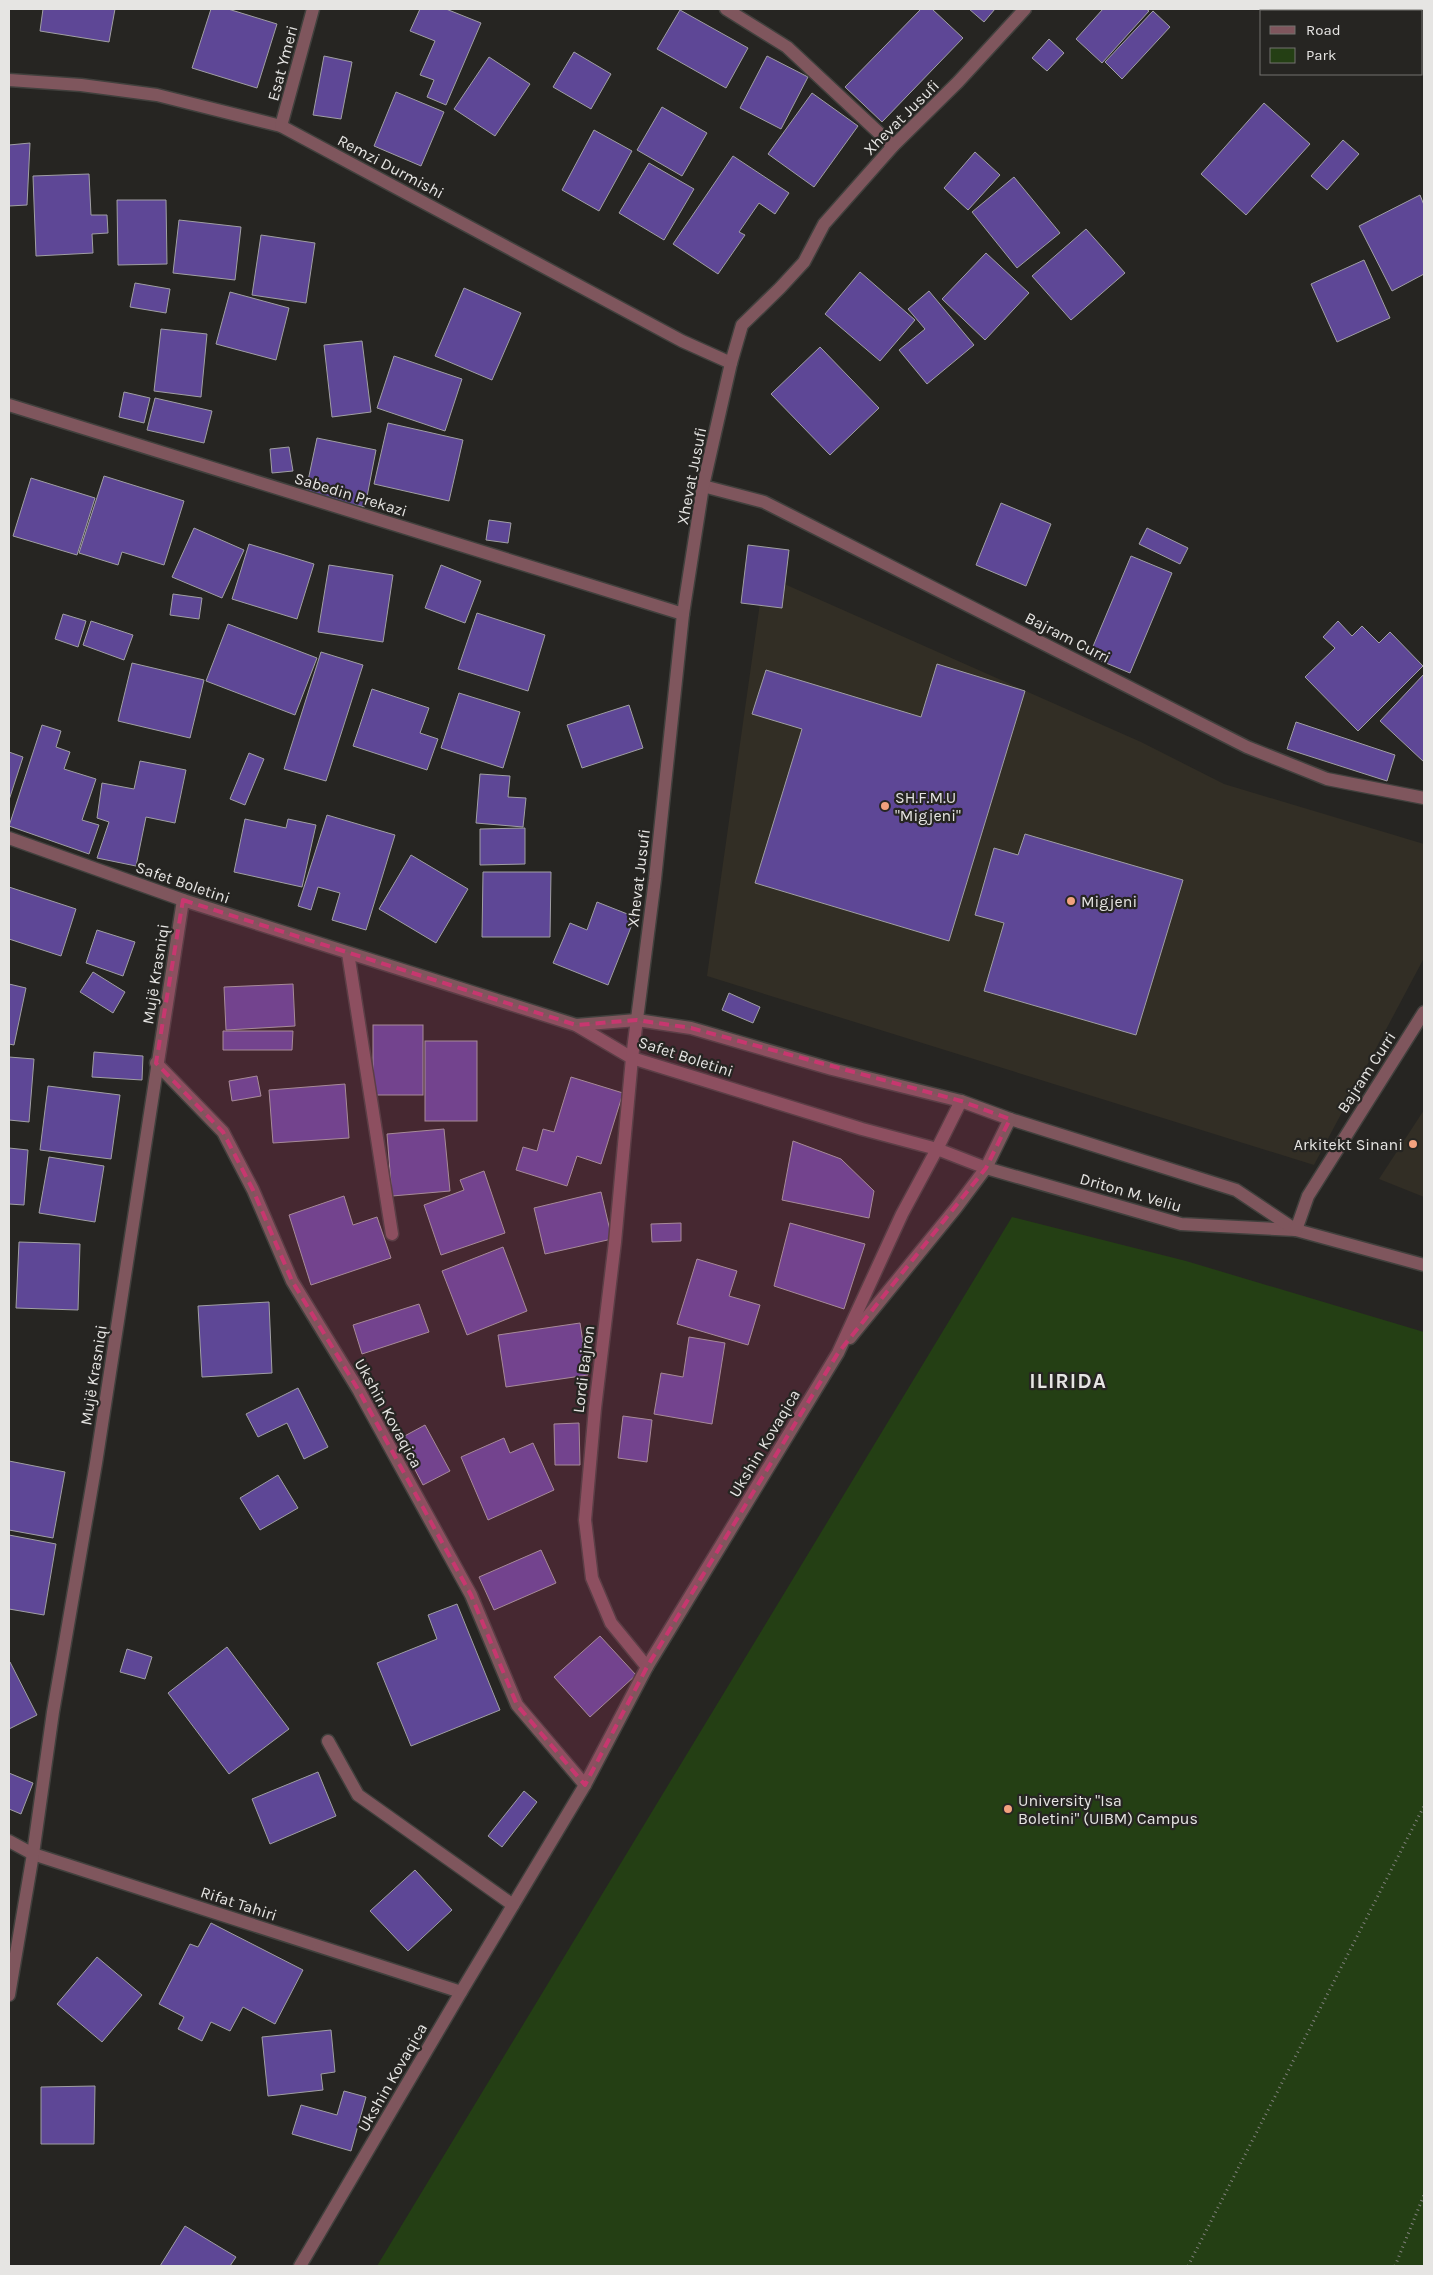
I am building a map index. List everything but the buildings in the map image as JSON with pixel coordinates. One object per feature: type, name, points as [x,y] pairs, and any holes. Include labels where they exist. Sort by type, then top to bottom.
[{"type":"street","name":"Esat Ymeri","points":[[281,126],[313,9]]},
{"type":"street","points":[[726,9],[787,47],[893,146]]},
{"type":"street","name":"Xhevat Jusufi","points":[[632,1058],[656,870],[683,614],[703,486],[731,363],[742,325],[775,294],[804,262],[824,224],[893,146],[958,82],[1025,9]]},
{"type":"street","name":"Remzi Durmishi","points":[[9,80],[81,85],[157,95],[281,126],[682,341],[731,363]]},
{"type":"street","name":"Sabedin Prekazi","points":[[9,405],[683,614]]},
{"type":"street","name":"Bajram Curri","points":[[703,486],[764,502],[1247,747],[1327,778],[1424,798]]},
{"type":"street","name":"Safet Boletini","points":[[9,838],[182,900],[576,1025],[632,1058],[862,1129],[937,1149],[962,1159]]},
{"type":"street","name":"Mujë Krasniqi","points":[[9,1995],[33,1854],[53,1712],[96,1463],[182,900]]},
{"type":"street","points":[[348,953],[392,1234]]},
{"type":"street","name":"Bajram Curri","points":[[1296,1230],[1308,1196],[1424,1012]]},
{"type":"street","name":"Safet Boletini","points":[[576,1025],[637,1020],[691,1028],[832,1069],[961,1101],[985,1110]]},
{"type":"street","name":"Lordi Bajron","points":[[632,1058],[615,1242],[594,1408],[585,1520],[592,1578],[611,1623],[647,1667]]},
{"type":"street","name":"Ukshin Kovaqica","points":[[156,1063],[222,1132],[253,1190],[292,1281],[359,1391],[471,1595],[517,1705],[585,1785]]},
{"type":"street","name":"Ukshin Kovaqica","points":[[300,2266],[585,1785],[647,1667],[838,1353],[902,1214],[961,1101]]},
{"type":"street","name":"Driton M. Veliu","points":[[985,1110],[1236,1190],[1296,1230]]},
{"type":"street","name":"Ukshin Kovaqica","points":[[838,1353],[956,1208],[986,1168],[1010,1119]]},
{"type":"street","name":"Driton M. Veliu","points":[[962,1159],[986,1168],[1181,1224],[1296,1230],[1424,1265]]},
{"type":"street","points":[[328,1741],[358,1796],[513,1905]]},
{"type":"street","name":"Rifat Tahiri","points":[[9,1841],[33,1854],[461,1992]]},
{"type":"path","points":[[1188,2266],[1424,1806]]},
{"type":"path","points":[[1395,2266],[1424,2195]]},
{"type":"highlighted area","points":[[183,900],[576,1025],[637,1020],[691,1028],[961,1101],[1010,1119],[986,1168],[838,1353],[647,1667],[585,1785],[517,1705],[471,1595],[359,1391],[292,1281],[253,1190],[223,1132],[156,1063]]},
{"type":"shaded area","name":"Migjeni","points":[[764,575],[1141,742],[1224,784],[1424,844],[1424,958],[1314,1165],[707,976]]},
{"type":"shaded area","name":"Arkitekt Sinani","points":[[1424,1110],[1424,1197],[1379,1179]]},
{"type":"green space","name":"University \"Isa Boletini\" (UIBM) Campus","points":[[1012,1217],[1186,1261],[1424,1332],[1424,2266],[377,2266]]},
{"type":"place","name":"SH.F.M.U \"Migjeni\"","points":[[885,806]]},
{"type":"place","name":"Migjeni","points":[[1071,901]]},
{"type":"place","name":"Arkitekt Sinani","points":[[1413,1144]]},
{"type":"place","name":"University \"Isa Boletini\" (UIBM) Campus","points":[[1008,1809]]},
{"type":"district","name":"ILIRIDA","points":[[1068,1381]]}]
